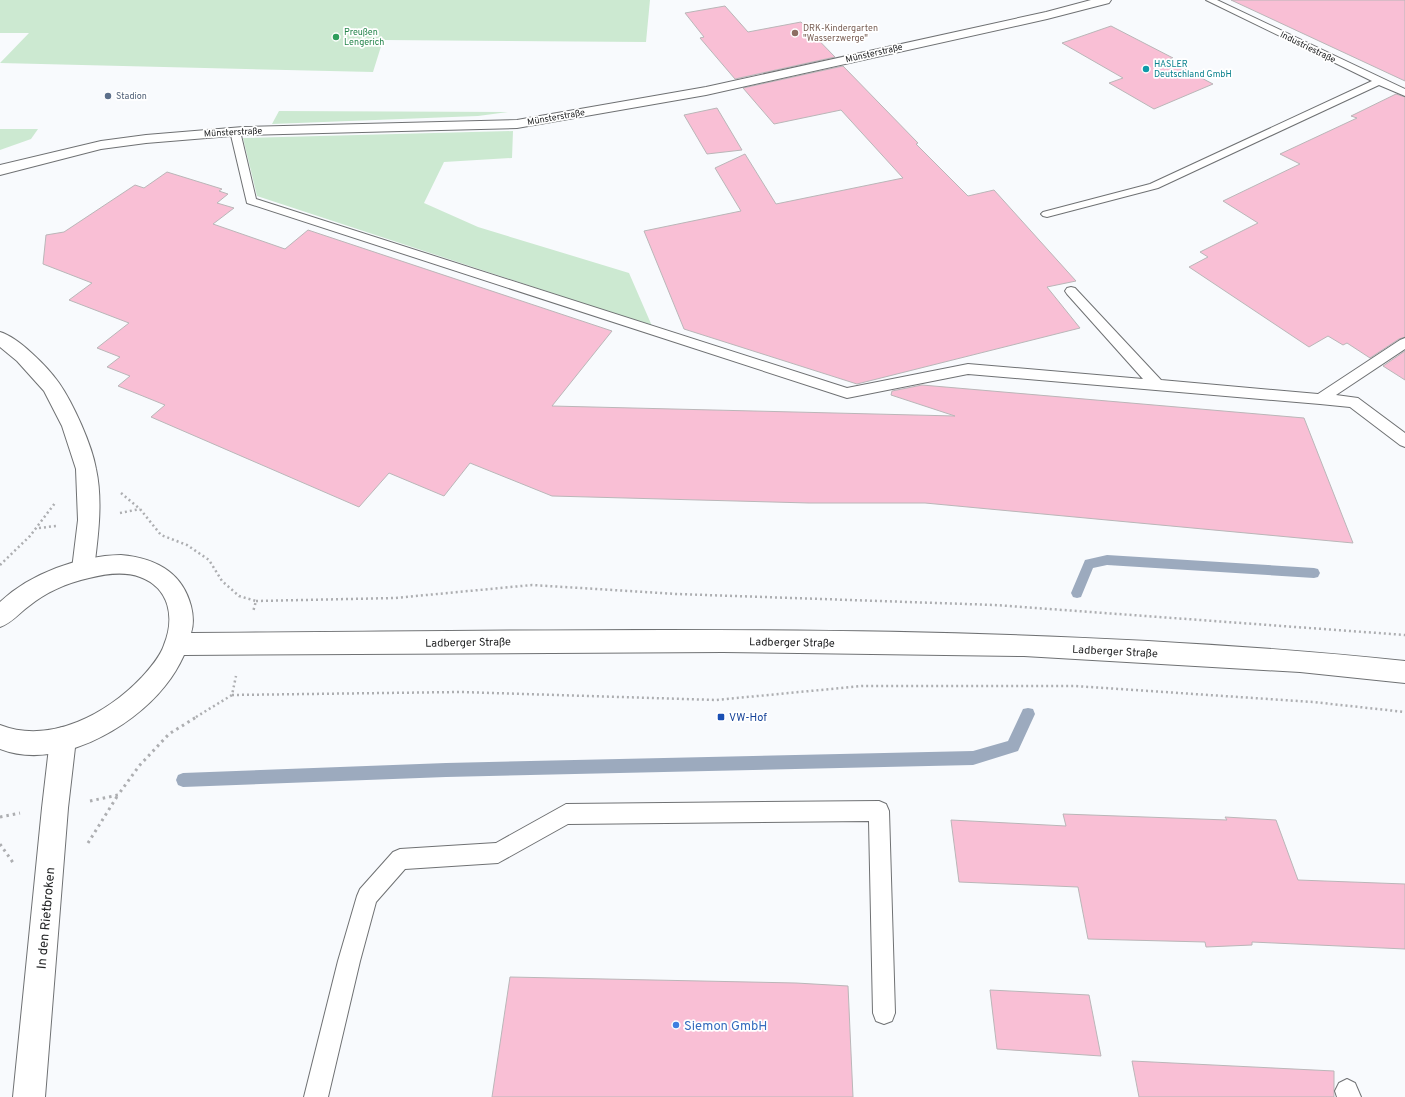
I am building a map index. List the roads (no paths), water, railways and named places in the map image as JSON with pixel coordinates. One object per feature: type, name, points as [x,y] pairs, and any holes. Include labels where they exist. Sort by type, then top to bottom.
[{"type":"street","name":"Münsterstraße","points":[[0,170],[101,145],[146,139],[235,131],[517,124],[706,91],[1047,15],[1104,0]]},
{"type":"street","points":[[0,338],[24,356],[52,387],[72,426],[86,469],[89,520],[83,569]]},
{"type":"street","points":[[0,618],[29,593],[56,578],[83,569],[113,564],[141,567],[162,578],[177,594],[182,617],[177,644],[162,674],[135,702],[101,725],[63,739],[30,744],[0,738]]},
{"type":"street","name":"Ladberger Straße","points":[[177,644],[723,641],[1024,646],[1300,661],[1405,672]]},
{"type":"street","name":"In den Rietbroken","points":[[29,1097],[54,816],[63,739]]},
{"type":"lane","name":"Industriestraße","points":[[1210,0],[1405,93]]},
{"type":"lane","points":[[1047,214],[1154,186],[1379,81]]},
{"type":"lane","points":[[235,131],[251,201],[847,393],[968,369],[1320,399],[1353,402],[1405,441]]},
{"type":"lane","points":[[1071,291],[1157,385]]},
{"type":"lane","points":[[1320,399],[1405,343]]},
{"type":"lane","points":[[316,1097],[349,961],[368,896],[400,859],[498,853],[566,814],[878,811],[884,1013]]},
{"type":"waterway","points":[[1077,593],[1089,564],[1107,560],[1314,573]]},
{"type":"waterway","points":[[183,780],[446,770],[973,758],[1013,746],[1028,714]]},
{"type":"place","name":"DRK-Kindergarten \"Wasserzwerge\"","points":[[795,33]]},
{"type":"place","name":"Preußen Lengerich","points":[[336,37]]},
{"type":"place","name":"HASLER Deutschland GmbH","points":[[1146,69]]},
{"type":"place","name":"Stadion","points":[[108,96]]},
{"type":"place","name":"VW-Hof","points":[[721,717]]},
{"type":"place","name":"Siemon GmbH","points":[[676,1025]]}]
